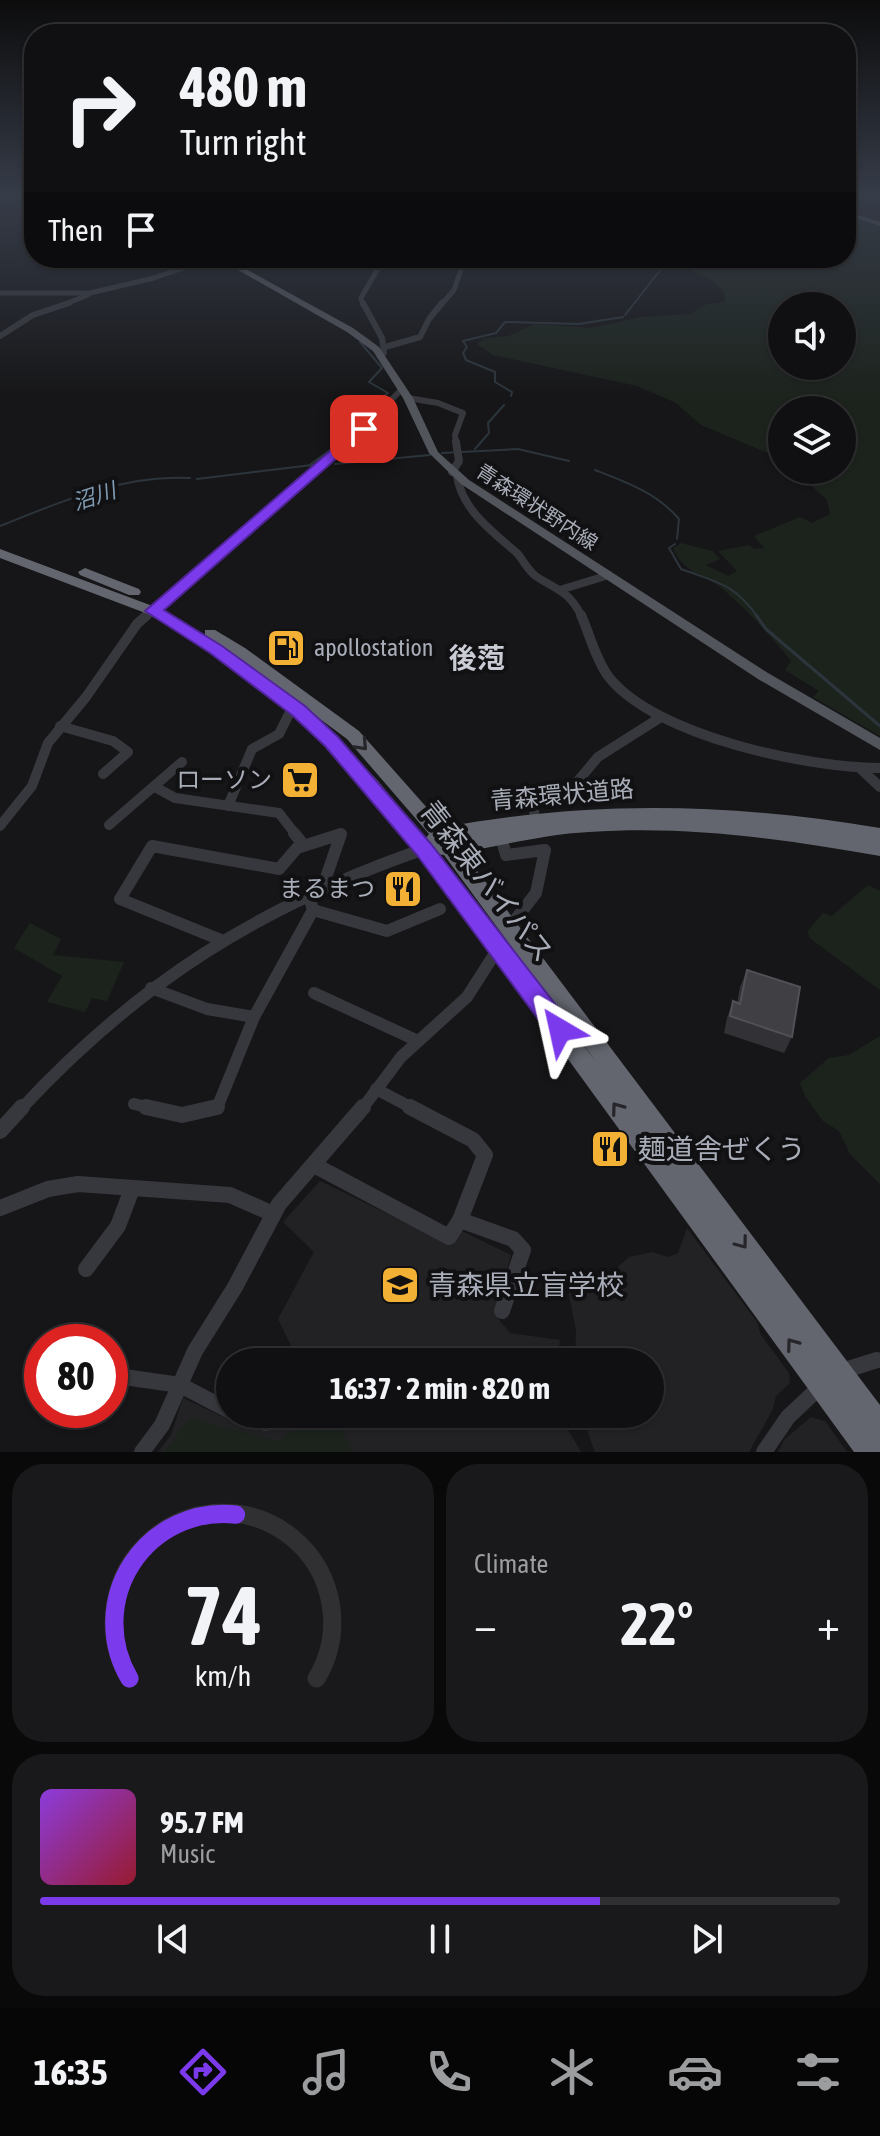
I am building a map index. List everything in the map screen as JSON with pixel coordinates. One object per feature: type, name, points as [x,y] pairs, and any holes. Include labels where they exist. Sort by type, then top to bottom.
[{"type":"highway","name":"青森東バイパス","points":[[0,545],[55,561],[240,651],[353,735],[437,844],[830,1379],[871,1452]]},
{"type":"highway","name":"青森東バイパス","points":[[0,553],[157,608],[293,706],[437,844]]},
{"type":"highway","name":"青森環状道路","points":[[437,844],[535,817],[625,811],[703,812],[791,820],[880,835]]},
{"type":"highway","name":"青森環状道路","points":[[437,844],[585,825],[653,823],[759,830],[880,849]]},
{"type":"highway","name":"青森東バイパス","points":[[830,1379],[880,1428]]},
{"type":"main road","name":"青森環状野内線","points":[[239,268],[384,352],[434,453],[455,474],[776,684],[880,745]]},
{"type":"street","points":[[0,293],[90,293],[183,268]]},
{"type":"street","points":[[378,268],[361,298],[365,314],[381,334],[384,352],[420,337],[454,290],[463,268]]},
{"type":"street","points":[[0,336],[33,315],[83,299],[90,293]]},
{"type":"street","points":[[0,826],[32,786],[48,743],[86,697],[137,624],[405,394],[463,413],[455,435],[459,461],[455,474],[471,510],[500,542],[519,555],[538,578],[563,589],[589,626],[608,676],[661,717],[800,761],[862,770],[880,768]]},
{"type":"street","points":[[563,589],[609,575]]},
{"type":"street","points":[[228,806],[252,749],[279,734],[293,706]]},
{"type":"street","points":[[535,817],[531,794],[537,790],[556,792],[572,788],[598,757],[661,717]]},
{"type":"street","points":[[60,726],[113,741],[128,752],[103,774]]},
{"type":"street","points":[[109,825],[182,762]]},
{"type":"street","points":[[862,770],[880,787]]},
{"type":"street","points":[[155,787],[175,798],[279,813],[302,843]]},
{"type":"street","points":[[221,940],[120,899],[152,846],[279,869],[286,854],[302,843],[341,834],[323,886]]},
{"type":"street","points":[[142,1452],[162,1425],[195,1351],[235,1287],[273,1214],[401,1057],[467,997],[536,893],[545,850],[506,855],[501,837]]},
{"type":"street","points":[[0,1131],[50,1076],[103,1027],[151,988],[221,940],[323,886],[437,844]]},
{"type":"street","points":[[134,1104],[182,1115],[217,1108],[254,1017],[313,910],[308,893]]},
{"type":"street","points":[[313,910],[387,931],[440,909]]},
{"type":"street","points":[[151,988],[207,1009],[254,1017]]},
{"type":"street","points":[[314,993],[418,1041]]},
{"type":"street","points":[[314,1165],[436,1233],[449,1237],[460,1220],[485,1155],[473,1140],[376,1089]]},
{"type":"street","points":[[0,1208],[48,1189],[78,1184],[230,1195],[273,1214]]},
{"type":"street","points":[[86,1269],[118,1226],[132,1189]]},
{"type":"street","points":[[460,1220],[513,1239],[523,1250],[502,1311]]},
{"type":"street","points":[[764,1452],[788,1417],[830,1379],[853,1365],[877,1360]]},
{"type":"street","points":[[128,1378],[180,1385],[216,1404]]},
{"type":"shaded area","points":[[856,263],[880,263],[880,736],[813,697],[819,691],[785,670],[791,661],[760,624],[725,591],[683,564],[673,548],[681,543],[712,551],[720,559],[706,565],[728,576],[737,571],[718,551],[749,545],[754,549],[764,548],[754,536],[800,517],[812,523],[830,514],[827,500],[809,484],[856,484],[856,396],[768,396],[768,453],[701,425],[676,403],[637,386],[493,355],[477,344],[484,338],[509,336],[534,324],[591,328],[641,317],[690,314],[707,304],[725,302],[724,292],[712,280],[684,268],[856,268]]},
{"type":"shaded area","points":[[868,885],[880,891],[880,990],[811,939],[807,932],[823,913],[832,916]]},
{"type":"shaded area","points":[[30,923],[61,939],[53,955],[124,962],[107,1001],[92,998],[85,1012],[47,1002],[62,976],[14,948]]},
{"type":"shaded area","points":[[880,1036],[880,1184],[850,1154],[839,1131],[823,1121],[805,1096],[800,1083],[829,1058],[849,1055]]},
{"type":"shaded area","name":"青森県立盲学校","points":[[320,1181],[452,1245],[462,1231],[511,1255],[495,1315],[510,1333],[560,1340],[559,1348],[290,1348],[278,1319],[314,1252],[283,1222]]},
{"type":"shaded area","points":[[687,1228],[757,1322],[761,1335],[789,1373],[790,1383],[776,1396],[773,1409],[749,1452],[595,1452],[586,1428],[664,1428],[664,1348],[575,1348],[576,1331],[568,1289],[612,1272],[629,1257],[652,1252],[668,1257],[678,1253]]},
{"type":"shaded area","points":[[183,1398],[216,1413],[216,1428],[567,1428],[581,1452],[158,1452],[171,1435]]},
{"type":"shaded area","points":[[811,1417],[825,1421],[847,1452],[778,1452],[784,1440]]},
{"type":"shaded area","points":[[190,1418],[216,1425],[216,1428],[228,1428],[277,1441],[297,1428],[341,1428],[352,1452],[164,1452]]},
{"type":"building","points":[[747,970],[800,987],[792,1037],[730,1016],[733,1001],[740,1004]]},
{"type":"waterway","points":[[625,315],[662,268]]},
{"type":"waterway","points":[[511,396],[512,392],[495,382],[495,372],[466,360],[463,353],[467,347],[463,341],[496,333],[505,322],[579,324],[623,317]]},
{"type":"waterway","points":[[360,342],[382,368],[369,382],[388,393],[384,396]]},
{"type":"waterway","points":[[370,413],[381,399]]},
{"type":"waterway","points":[[475,449],[489,433],[488,423],[504,405]]},
{"type":"waterway","points":[[365,419],[368,415]]},
{"type":"waterway","points":[[359,426],[363,421]]},
{"type":"waterway","points":[[341,441],[355,429]]},
{"type":"waterway","points":[[442,453],[518,449],[569,461]]},
{"type":"waterway","points":[[311,464],[330,450]]},
{"type":"waterway","name":"沼川","points":[[335,464],[430,455]]},
{"type":"waterway","name":"沼川","points":[[197,479],[312,465]]},
{"type":"waterway","points":[[595,470],[640,489],[661,502],[679,519],[677,539]]},
{"type":"waterway","name":"沼川","points":[[0,526],[69,499],[117,485],[141,480],[190,478]]},
{"type":"waterway","points":[[675,544],[669,548],[681,569],[733,591],[758,617]]},
{"type":"waterway","points":[[756,615],[766,629],[880,726]]},
{"type":"place","name":"apollostation","points":[[286,648]]},
{"type":"place","name":"ローソン","points":[[300,780]]},
{"type":"place","name":"まるまつ","points":[[403,889]]},
{"type":"place","name":"麺道舎ぜくう","points":[[610,1149]]},
{"type":"place","name":"青森県立盲学校","points":[[400,1285]]},
{"type":"district","name":"後萢","points":[[477,658]]},
{"type":"route","points":[[364,429],[153,611],[216,649],[299,710],[332,741],[424,849],[560,1030]]}]
